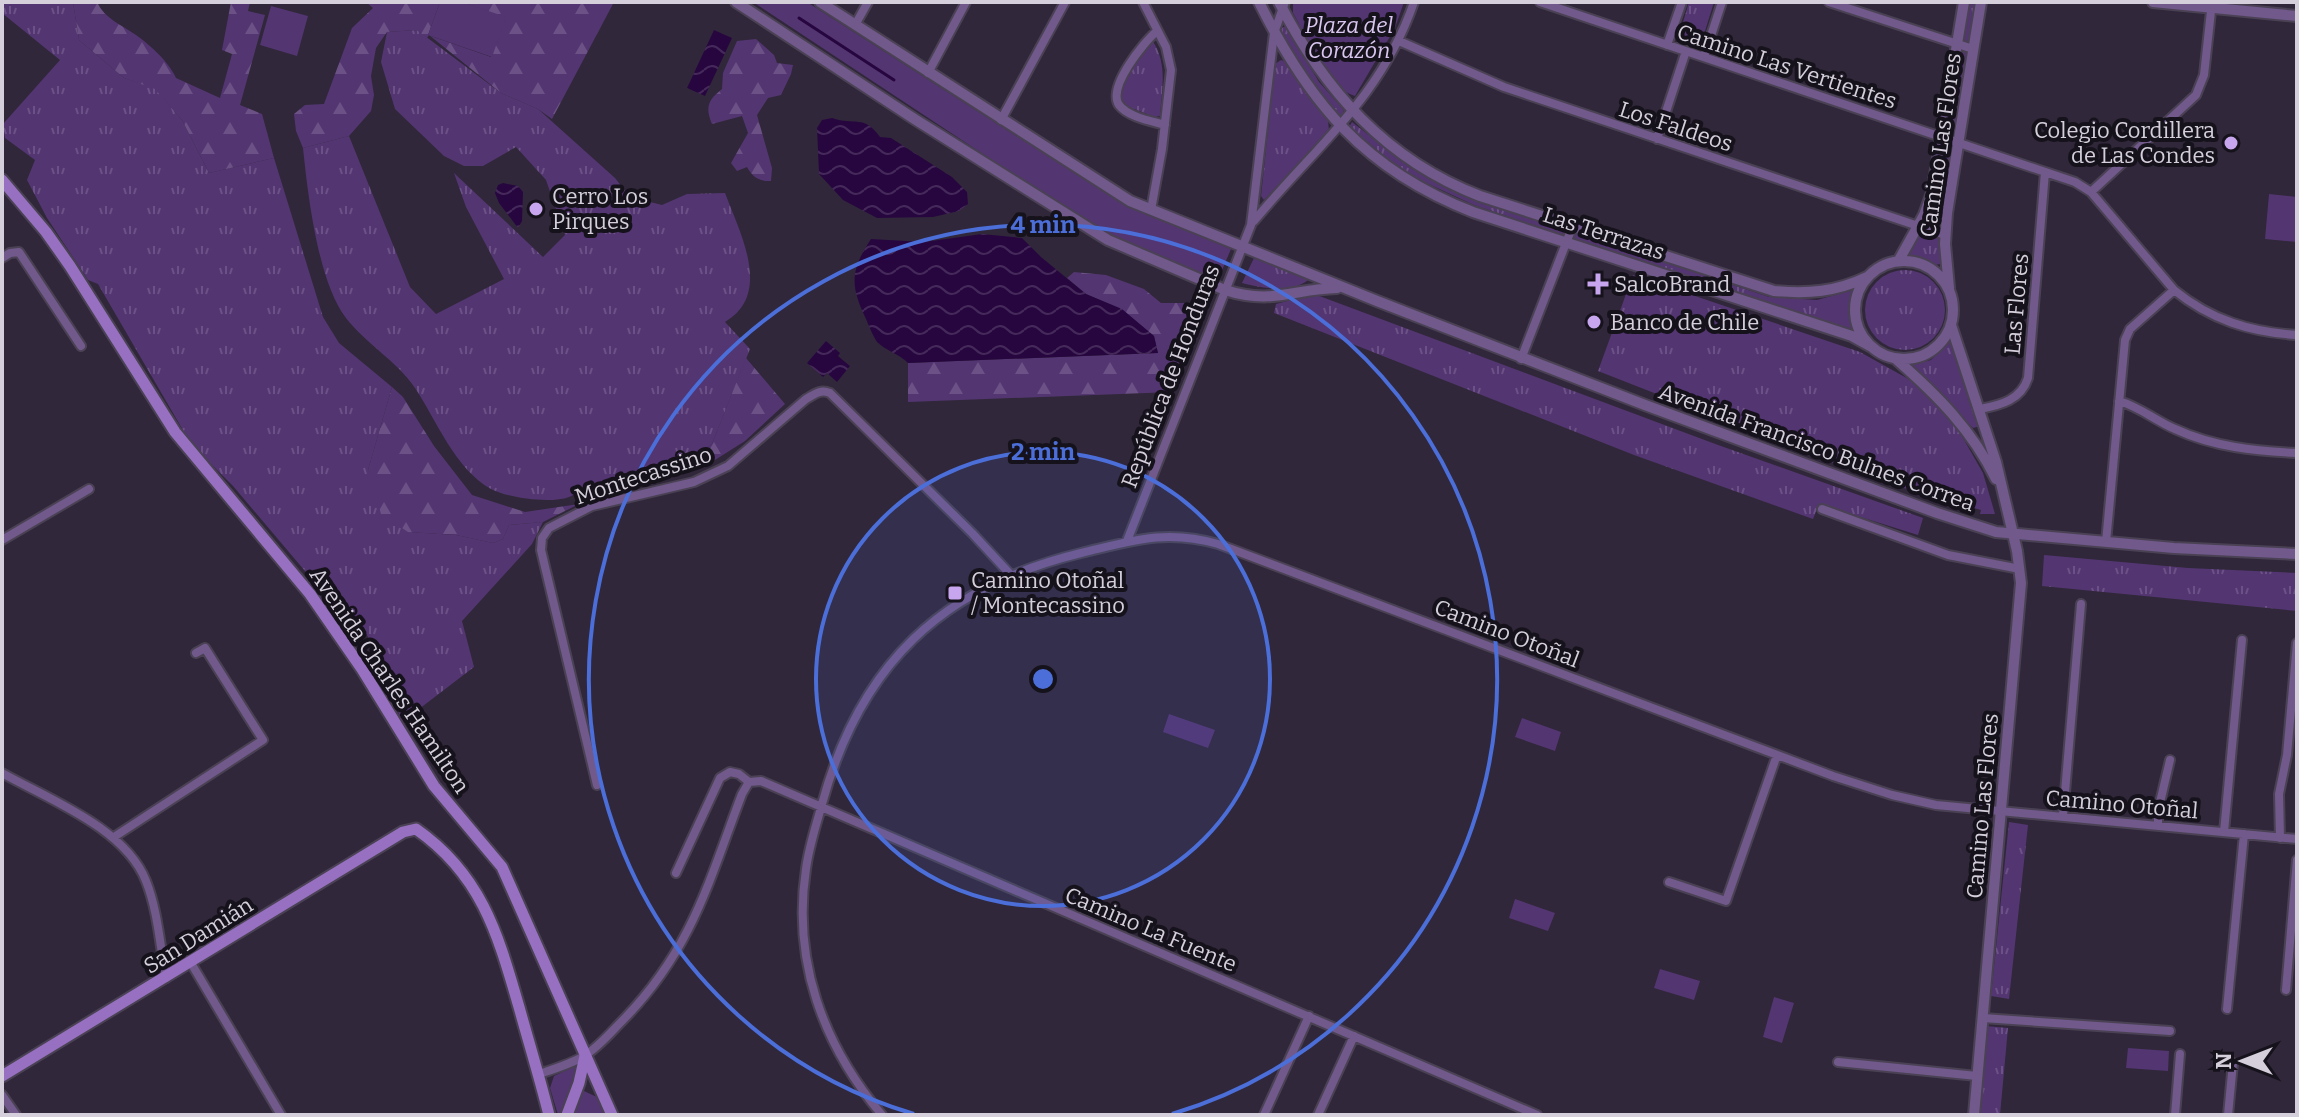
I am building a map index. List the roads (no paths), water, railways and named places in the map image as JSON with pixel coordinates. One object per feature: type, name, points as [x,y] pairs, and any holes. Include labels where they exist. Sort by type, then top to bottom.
[{"type":"main road","name":"Avenida Charles Hamilton","points":[[2,180],[70,266],[175,432],[318,605],[362,669],[434,786],[502,867],[612,1115]]},
{"type":"main road","name":"San Damián","points":[[2,1076],[403,832],[416,829],[450,858],[488,914],[503,949],[539,1074]]},
{"type":"main road","points":[[567,1115],[585,1055]]},
{"type":"main road","points":[[539,1074],[549,1115]]},
{"type":"main road","points":[[579,1083],[594,1088],[604,1097]]},
{"type":"street","points":[[736,2],[1108,240],[1225,290],[1270,298],[1343,287]]},
{"type":"street","name":"Avenida Francisco Bulnes Correa","points":[[820,2],[1109,188],[1151,210],[1521,359],[1981,528],[2014,535],[2297,554]]},
{"type":"street","points":[[855,25],[868,2]]},
{"type":"street","points":[[928,73],[966,2]]},
{"type":"street","points":[[1001,120],[1065,2]]},
{"type":"street","points":[[1143,2],[1166,47],[1171,70],[1151,210]]},
{"type":"street","points":[[1259,2],[1300,76],[1340,125]]},
{"type":"street","name":"República de Honduras","points":[[1251,225],[1353,113],[1399,41],[1414,2]]},
{"type":"street","name":"Camino Las Vertientes","points":[[1540,2],[2066,177],[2091,192],[2174,290],[2198,308],[2225,322],[2256,331],[2297,335]]},
{"type":"street","points":[[1667,45],[1682,2]]},
{"type":"street","points":[[1704,57],[1722,2]]},
{"type":"street","points":[[1829,2],[1973,49]]},
{"type":"street","name":"Camino Las Flores","points":[[1899,260],[1919,226],[1932,193],[1964,2]]},
{"type":"street","name":"Camino Las Flores","points":[[1949,294],[1945,235],[1981,2]]},
{"type":"street","points":[[2153,2],[2211,5],[2297,16]]},
{"type":"street","points":[[1282,4],[1303,47],[1353,113]]},
{"type":"street","name":"República de Honduras","points":[[1127,541],[1251,225],[1274,33],[1282,4]]},
{"type":"street","points":[[2091,192],[2196,95],[2204,75],[2211,5]]},
{"type":"street","points":[[1157,31],[1137,52],[1116,97],[1123,109],[1165,125]]},
{"type":"street","name":"Los Faldeos","points":[[1399,41],[1504,87],[1945,235]]},
{"type":"street","points":[[1657,139],[1686,51]]},
{"type":"street","name":"Las Terrazas","points":[[1353,113],[1391,147],[1425,170],[1480,196],[1711,271],[1774,291],[1792,293],[1835,290],[1867,277]]},
{"type":"street","name":"Las Terrazas","points":[[1340,125],[1368,152],[1416,186],[1473,212],[1852,336],[1872,347]]},
{"type":"street","points":[[1416,186],[1425,170]]},
{"type":"street","name":"Las Flores","points":[[1980,409],[2012,400],[2023,389],[2028,378],[2045,172]]},
{"type":"street","points":[[1521,359],[1573,225]]},
{"type":"street","points":[[2,258],[19,252],[81,346]]},
{"type":"street","points":[[1899,260],[1927,265],[1941,277],[1952,304],[1951,325],[1946,337],[1933,351],[1915,359],[1896,358],[1872,347],[1859,329],[1855,314],[1858,292],[1867,277],[1878,267],[1899,260]]},
{"type":"street","points":[[1705,288],[1711,271]]},
{"type":"street","points":[[2106,542],[2124,345],[2128,332],[2174,290]]},
{"type":"street","name":"Camino Las Flores","points":[[1951,325],[1980,409],[2006,502],[2020,569],[2021,600],[1974,1115]]},
{"type":"street","name":"Camino Las Flores","points":[[1896,358],[1958,418],[1990,466],[2006,502]]},
{"type":"street","name":"Montecassino","points":[[597,785],[541,550],[542,538],[549,528],[592,506],[694,482],[719,471],[738,460],[806,399],[825,391],[972,533],[1010,574]]},
{"type":"street","points":[[2119,401],[2132,404],[2170,427],[2201,440],[2252,451],[2297,453]]},
{"type":"street","points":[[2,540],[89,489]]},
{"type":"street","points":[[1822,509],[1948,555],[2020,569]]},
{"type":"street","name":"Camino Otoñal","points":[[882,1115],[851,1075],[832,1042],[808,970],[803,930],[804,888],[810,848],[833,765],[849,727],[891,663],[943,613],[971,594],[1010,574],[1127,541],[1177,536],[1218,544],[1858,785],[1913,801],[1972,810],[2297,839]]},
{"type":"street","points":[[2063,816],[2081,604]]},
{"type":"street","points":[[2224,832],[2242,640]]},
{"type":"street","points":[[2280,838],[2279,794],[2287,755],[2297,643]]},
{"type":"street","points":[[114,837],[263,740],[205,648],[196,653]]},
{"type":"street","points":[[1669,882],[1726,901],[1777,755]]},
{"type":"street","points":[[2158,826],[2158,811],[2170,760]]},
{"type":"street","name":"Camino La Fuente","points":[[676,873],[720,778],[730,772],[739,774],[749,782],[770,783],[1537,1115]]},
{"type":"street","points":[[2,773],[114,837],[129,851],[146,881],[166,978]]},
{"type":"street","points":[[539,1074],[585,1055],[645,996],[678,951],[697,915],[749,782]]},
{"type":"street","points":[[2227,1009],[2244,834]]},
{"type":"street","points":[[2286,990],[2297,860]]},
{"type":"street","points":[[191,963],[281,1115]]},
{"type":"street","points":[[1264,1115],[1309,1016]]},
{"type":"street","points":[[1983,1018],[2170,1031]]},
{"type":"street","points":[[1318,1115],[1354,1036]]},
{"type":"street","points":[[2175,1115],[2180,1054]]},
{"type":"street","points":[[1838,1062],[1977,1076]]},
{"type":"street","points":[[2228,1115],[2233,1063]]},
{"type":"street","points":[[2,1095],[16,1115]]},
{"type":"water","points":[[714,30],[732,38],[705,96],[687,88]]},
{"type":"water","points":[[832,118],[864,123],[880,137],[891,138],[952,177],[967,192],[968,204],[959,211],[933,217],[877,218],[843,200],[819,174],[817,128],[822,120]]},
{"type":"water","points":[[498,185],[518,186],[523,192],[522,221],[518,228],[495,193]]},
{"type":"water","points":[[982,234],[1022,238],[1086,294],[1122,309],[1154,336],[1158,353],[908,363],[877,342],[855,287],[859,260],[871,239],[924,242]]},
{"type":"water","points":[[826,341],[850,366],[837,382],[827,373],[823,377],[807,363]]},
{"type":"waterway","points":[[799,18],[894,80]]},
{"type":"place","name":"Colegio Cordillera de Las Condes","points":[[2231,143]]},
{"type":"place","name":"Cerro Los Pirques","points":[[536,209]]},
{"type":"place","name":"SalcoBrand","points":[[1598,284]]},
{"type":"place","name":"Banco de Chile","points":[[1594,322]]},
{"type":"place","name":"Camino Otoñal / Montecassino","points":[[955,593]]},
{"type":"park label","name":"Plaza del Corazón","points":[[1349,38]]}]
